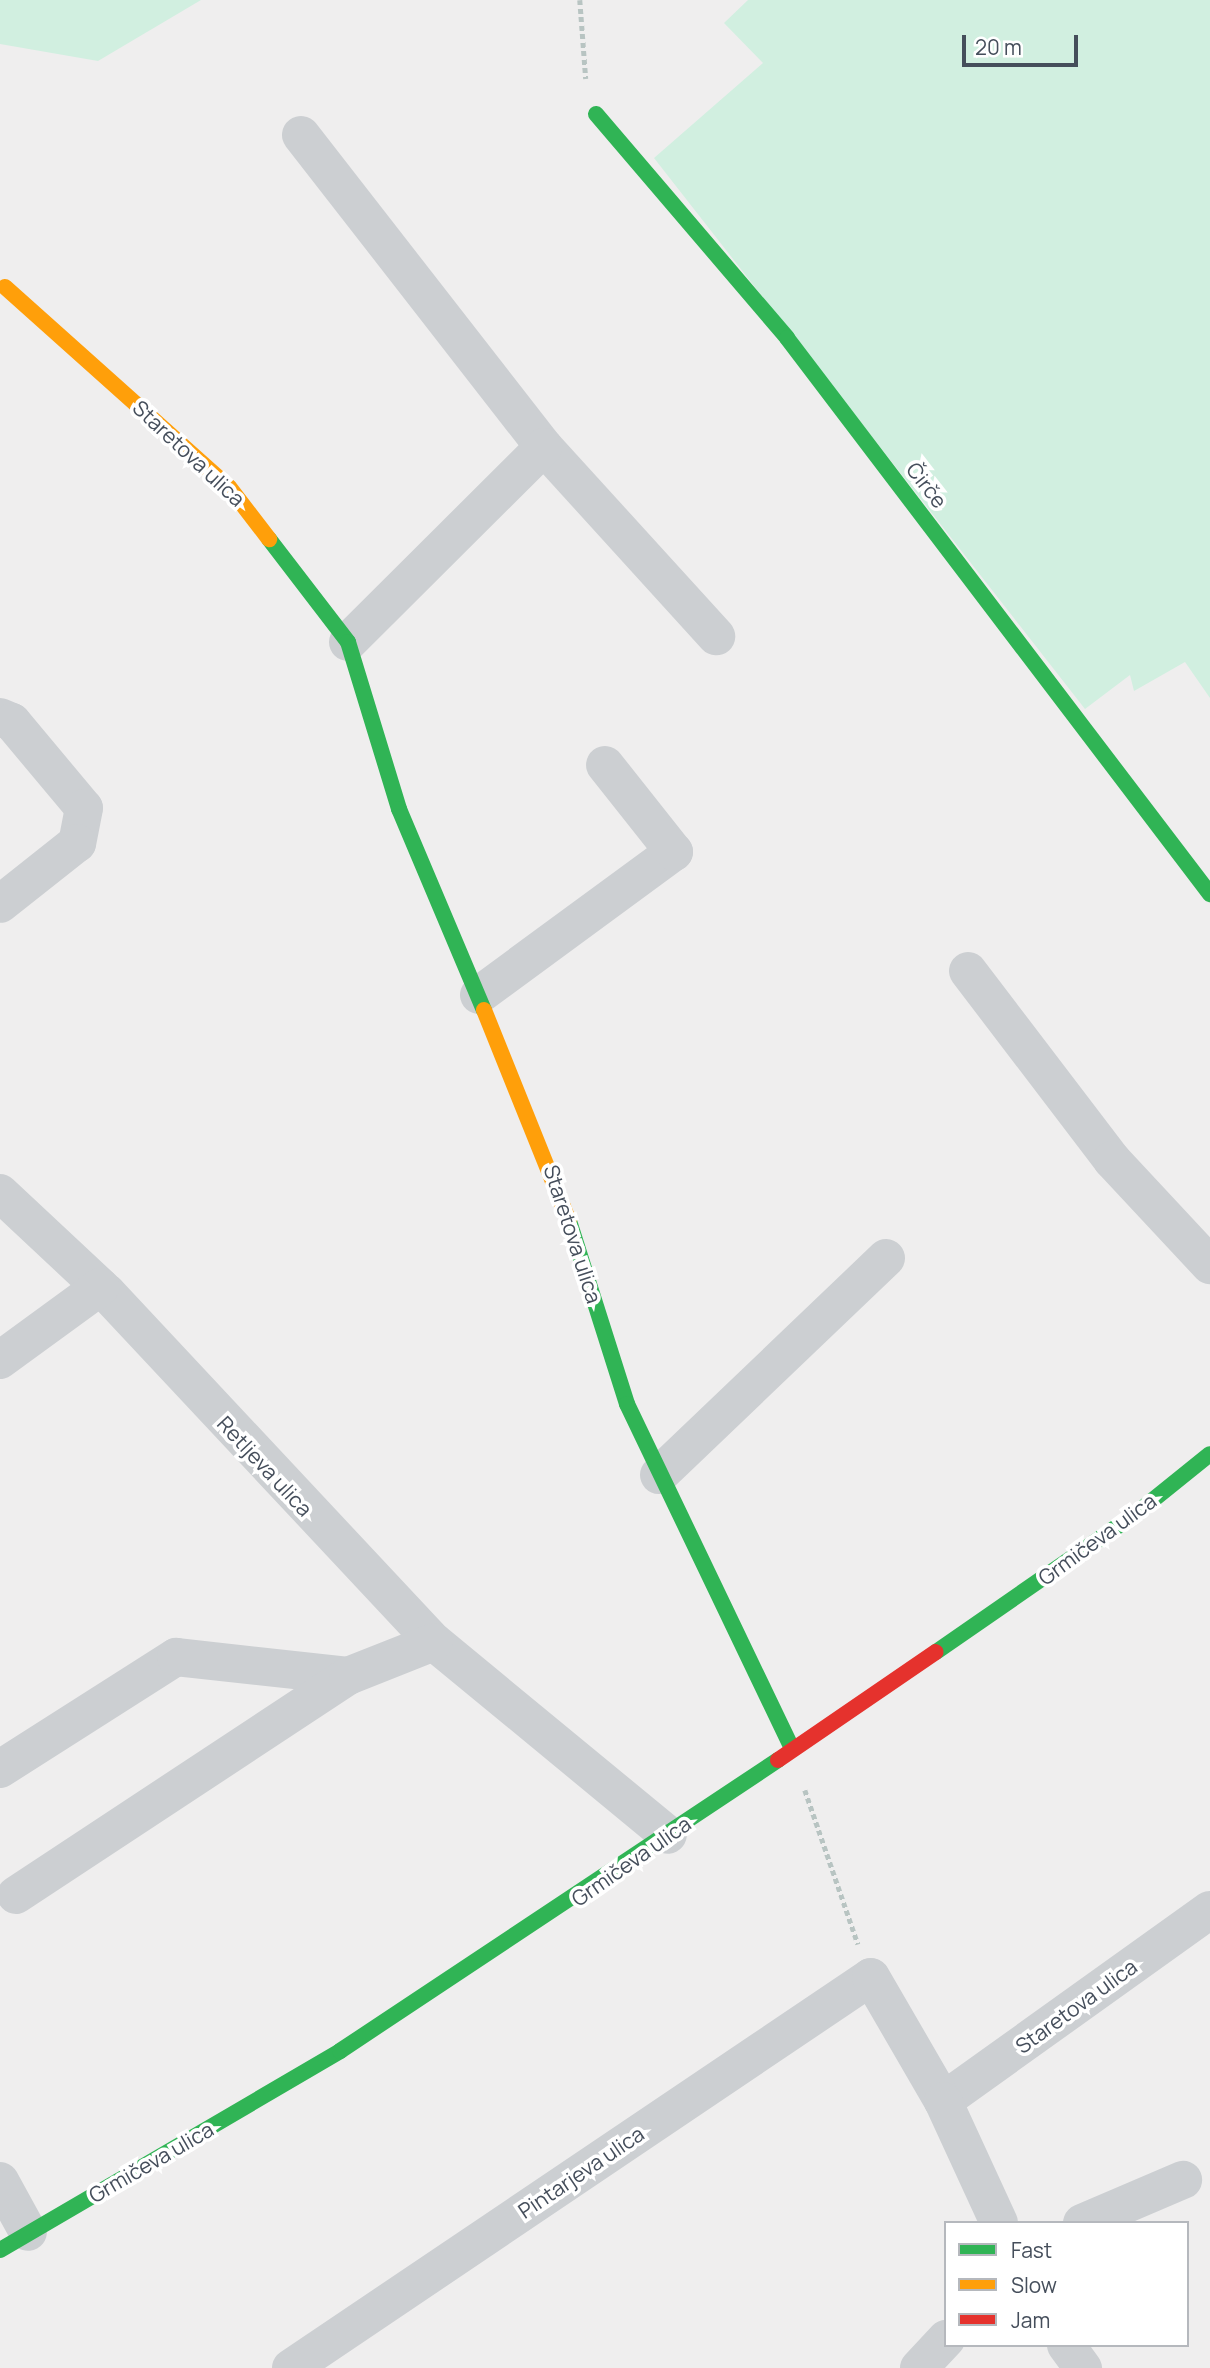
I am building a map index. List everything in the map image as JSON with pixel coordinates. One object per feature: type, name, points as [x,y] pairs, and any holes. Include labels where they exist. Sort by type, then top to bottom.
[{"type":"street","name":"Čirče","points":[[596,114],[787,338],[1210,894]]},
{"type":"street","points":[[302,135],[544,447],[716,636]]},
{"type":"street","name":"Staretova ulica","points":[[5,287],[229,487],[348,642],[399,809],[556,1178],[627,1404],[792,1749]]},
{"type":"street","points":[[348,642],[544,447]]},
{"type":"street","points":[[0,717],[12,722],[84,808],[77,843],[0,904]]},
{"type":"street","points":[[479,995],[674,852],[605,765]]},
{"type":"street","points":[[968,971],[1112,1160],[1210,1265]]},
{"type":"street","name":"Retljeva ulica","points":[[0,1193],[100,1287],[434,1642],[668,1835]]},
{"type":"street","points":[[659,1475],[886,1258]]},
{"type":"street","points":[[0,1360],[100,1287]]},
{"type":"street","name":"Grmičeva ulica","points":[[0,2181],[14,2241],[340,2051],[668,1835],[1138,1512],[1210,1454]]},
{"type":"street","points":[[16,1895],[348,1676],[434,1642]]},
{"type":"street","points":[[0,1769],[176,1657],[348,1676]]},
{"type":"street","name":"Staretova ulica","points":[[943,2101],[1210,1910]]},
{"type":"street","points":[[871,1977],[943,2101],[998,2221]]},
{"type":"street","name":"Pintarjeva ulica","points":[[291,2368],[871,1977]]},
{"type":"street","points":[[1087,2221],[1183,2180]]},
{"type":"street","points":[[919,2368],[944,2341]]},
{"type":"street","points":[[1067,2347],[1083,2368]]},
{"type":"path","points":[[580,0],[584,69],[596,114]]},
{"type":"path","points":[[792,1749],[871,1977]]},
{"type":"green space","points":[[0,0],[201,0],[98,61],[0,44]]},
{"type":"green space","points":[[748,0],[1210,0],[1210,698],[1185,662],[1134,691],[1130,675],[1085,709],[654,158],[763,63],[724,23]]},
{"type":"traffic: fast","points":[[596,114],[787,338],[1210,894]]},
{"type":"traffic: fast","points":[[269,539],[348,642],[399,809],[484,1010]]},
{"type":"traffic: fast","points":[[569,1221],[627,1404],[792,1749]]},
{"type":"traffic: fast","points":[[936,1652],[1138,1512],[1210,1454]]},
{"type":"traffic: fast","points":[[0,2250],[340,2051],[778,1760]]},
{"type":"traffic: slow","points":[[5,287],[229,487],[269,539]]},
{"type":"traffic: slow","points":[[484,1010],[569,1221]]},
{"type":"traffic: jam","points":[[778,1760],[936,1652]]}]
